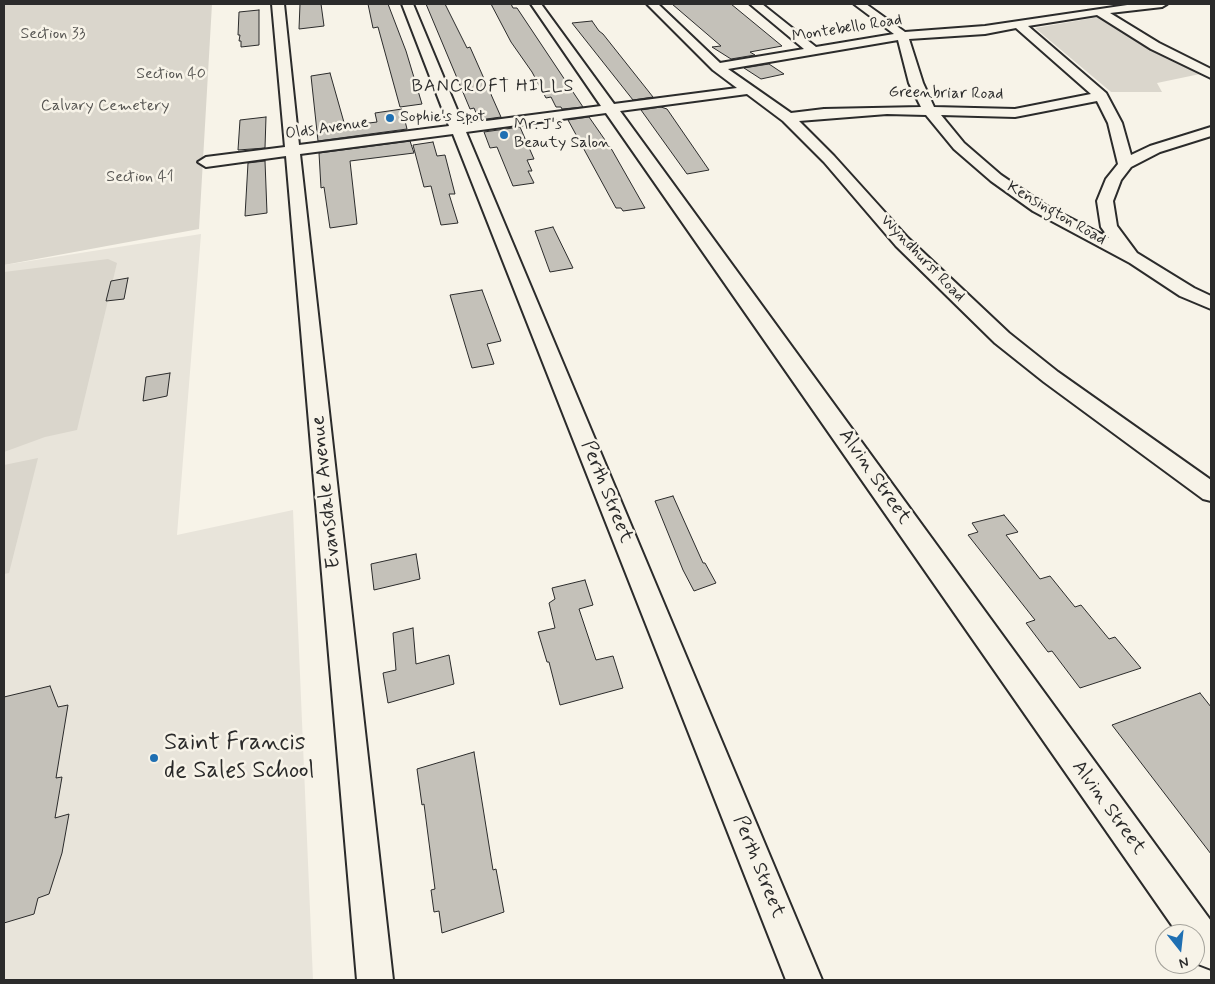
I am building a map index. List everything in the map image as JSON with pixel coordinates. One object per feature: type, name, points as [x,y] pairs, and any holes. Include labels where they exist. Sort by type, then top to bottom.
[{"type":"street","name":"Evansdale Avenue","points":[[278,4],[375,980]]},
{"type":"street","name":"Perth Street","points":[[407,4],[804,980]]},
{"type":"street","name":"Alvin Street","points":[[536,4],[1211,952]]},
{"type":"street","name":"Wyndhurst Road","points":[[652,4],[717,67],[788,118],[829,159],[902,242],[1002,338],[1051,378],[1211,492]]},
{"type":"street","points":[[755,4],[812,50]]},
{"type":"street","name":"Kensington Road","points":[[859,4],[892,26],[902,36],[908,47],[916,83],[929,110],[959,146],[1012,192],[1136,259],[1187,292],[1211,303]]},
{"type":"street","name":"Montebello Road","points":[[717,67],[902,36],[1019,25],[1099,11],[1162,4]]},
{"type":"street","points":[[1099,11],[1156,46],[1210,72]]},
{"type":"street","points":[[1019,25],[1084,79],[1101,96],[1115,123],[1126,164]]},
{"type":"street","name":"Olds Avenue","points":[[206,162],[750,90]]},
{"type":"street","name":"Greenbriar Road","points":[[788,118],[867,111],[929,110],[1015,113],[1101,96]]},
{"type":"street","points":[[1136,259],[1109,227],[1105,201],[1114,179],[1126,164],[1156,149],[1211,131]]},
{"type":"shaded area","name":"Saint Francis de Sales School","points":[[201,234],[177,535],[293,510],[313,980],[4,980],[4,265]]},
{"type":"green space","name":"Calvary Cemetery","points":[[4,4],[212,4],[199,229],[4,265]]},
{"type":"green space","points":[[1099,17],[1154,51],[1200,74],[1157,83],[1162,92],[1111,92],[1035,28]]},
{"type":"green space","points":[[108,259],[117,263],[77,430],[45,437],[4,452],[4,272]]},
{"type":"green space","points":[[38,458],[9,573],[4,574],[4,465]]},
{"type":"building","points":[[300,4],[321,4],[324,26],[299,29]]},
{"type":"building","points":[[368,4],[388,4],[406,51],[422,104],[400,107],[378,27],[373,28]]},
{"type":"building","points":[[426,4],[445,4],[467,48],[470,47],[501,117],[479,120],[474,108],[470,109]]},
{"type":"building","points":[[491,4],[511,4],[513,8],[517,8],[583,107],[562,109],[561,107],[556,107],[551,97],[546,98],[532,72],[511,42]]},
{"type":"building","points":[[672,4],[731,4],[782,46],[750,52],[755,55],[731,59],[712,47],[721,46]]},
{"type":"building","points":[[259,10],[259,45],[241,47],[240,35],[238,35],[239,12]]},
{"type":"building","points":[[592,21],[653,97],[633,100],[572,23]]},
{"type":"building","points":[[769,64],[784,74],[761,79],[744,68]]},
{"type":"building","points":[[330,73],[345,126],[377,122],[375,113],[402,109],[407,129],[318,141],[311,76]]},
{"type":"building","points":[[661,107],[667,109],[709,170],[687,174],[641,110]]},
{"type":"building","points":[[266,117],[265,148],[238,150],[240,120]]},
{"type":"building","points":[[589,117],[612,150],[645,208],[623,211],[621,208],[616,208],[568,120]]},
{"type":"building","points":[[520,127],[534,159],[527,160],[532,171],[528,171],[534,183],[513,186],[497,147],[490,148],[484,132]]},
{"type":"building","points":[[410,141],[414,153],[350,161],[357,224],[330,228],[324,187],[321,188],[319,153]]},
{"type":"building","points":[[433,142],[437,156],[445,155],[455,194],[449,194],[458,223],[441,225],[431,186],[424,187],[413,145]]},
{"type":"building","points":[[265,161],[267,213],[245,216],[248,163]]},
{"type":"building","points":[[553,227],[573,268],[550,272],[535,231]]},
{"type":"building","points":[[128,278],[124,299],[106,301],[111,281]]},
{"type":"building","points":[[482,290],[501,341],[487,344],[494,364],[472,368],[450,295]]},
{"type":"building","points":[[170,373],[167,396],[143,401],[146,377]]},
{"type":"building","points":[[673,496],[703,563],[705,563],[716,583],[694,591],[683,570],[655,501]]},
{"type":"building","points":[[1004,515],[1018,532],[1006,535],[1040,579],[1050,576],[1075,607],[1081,605],[1109,639],[1115,637],[1141,668],[1080,688],[1052,651],[1048,652],[1026,623],[1035,620],[968,535],[978,532],[972,523]]},
{"type":"building","points":[[416,554],[420,579],[374,590],[371,564]]},
{"type":"building","points":[[585,580],[593,605],[579,609],[596,660],[613,656],[623,688],[560,705],[549,662],[547,662],[538,632],[555,628],[549,603],[555,599],[552,588]]},
{"type":"building","points":[[413,628],[416,664],[449,655],[454,684],[388,703],[383,673],[396,670],[393,633]]},
{"type":"building","points":[[50,686],[58,707],[68,705],[56,778],[62,777],[55,818],[69,814],[62,853],[49,894],[38,898],[34,914],[4,923],[4,697]]},
{"type":"building","points":[[1200,693],[1211,707],[1211,854],[1112,725]]},
{"type":"building","points":[[474,752],[493,870],[496,869],[504,912],[442,933],[439,911],[434,912],[431,890],[435,889],[424,804],[422,805],[417,769]]},
{"type":"place","name":"Sophie's Spot","points":[[390,118]]},
{"type":"place","name":"Mr. J's Beauty Salon","points":[[504,135]]},
{"type":"place","name":"Saint Francis de Sales School","points":[[154,758]]},
{"type":"district","name":"BANCROFT HILLS","points":[[493,87]]},
{"type":"park label","name":"Section 33","points":[[53,35]]},
{"type":"park label","name":"Section 40","points":[[171,75]]},
{"type":"park label","name":"Section 41","points":[[140,178]]}]
